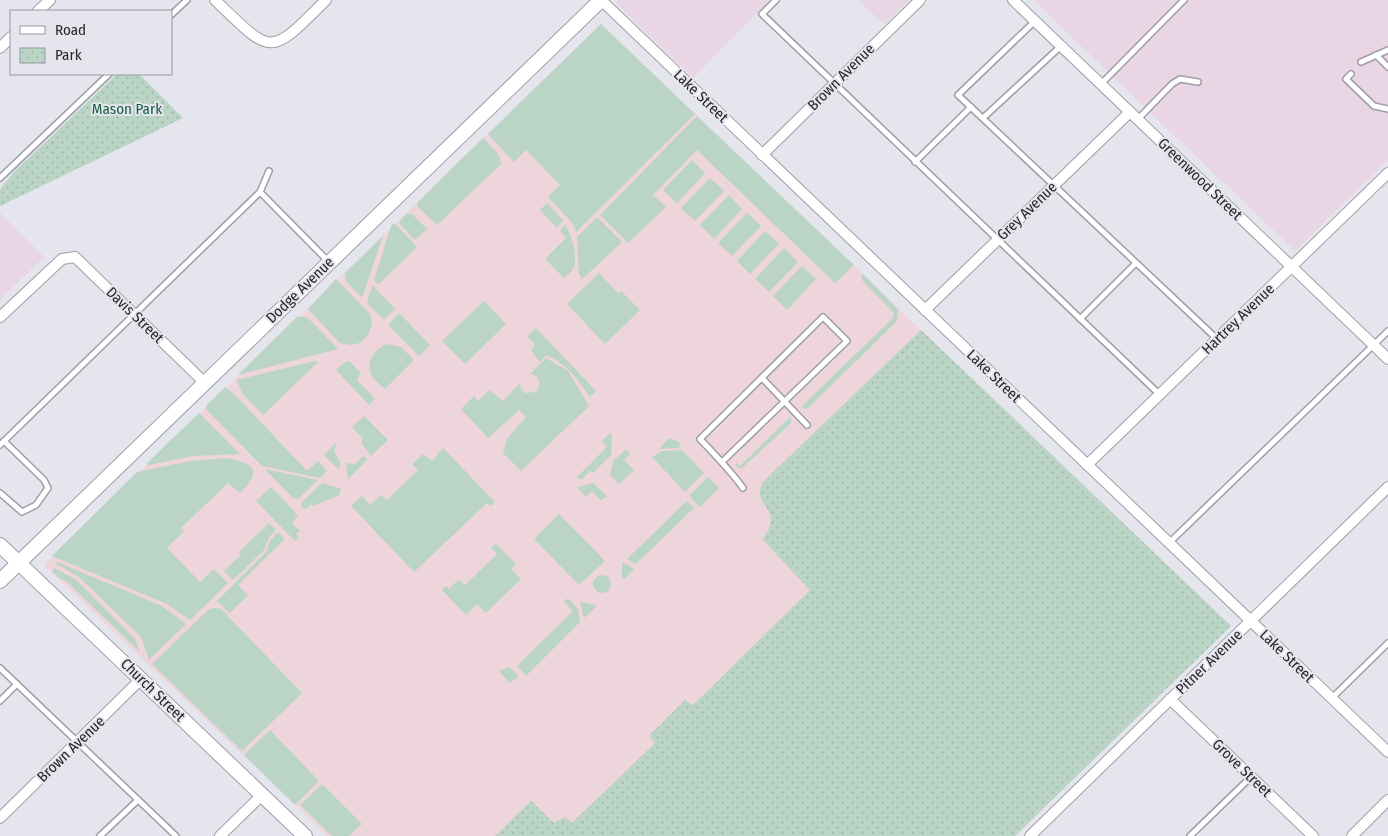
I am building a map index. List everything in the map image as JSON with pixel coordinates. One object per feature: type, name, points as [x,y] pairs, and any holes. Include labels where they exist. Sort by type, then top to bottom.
[{"type":"main road","name":"Dodge Avenue","points":[[0,581],[601,0]]},
{"type":"main road","name":"Church Street","points":[[0,545],[305,836]]},
{"type":"street","points":[[39,10],[50,0]]},
{"type":"street","points":[[215,0],[251,35],[262,42],[274,43],[292,34],[326,0]]},
{"type":"street","name":"Lake Street","points":[[601,0],[1388,752]]},
{"type":"street","name":"Brown Avenue","points":[[762,155],[920,0]]},
{"type":"street","name":"Greenwood Street","points":[[1013,0],[1388,359]]},
{"type":"street","points":[[0,48],[10,39]]},
{"type":"street","name":"Grey Avenue","points":[[925,310],[1130,112]]},
{"type":"street","name":"Hartrey Avenue","points":[[1087,465],[1388,173]]},
{"type":"street","name":"Davis Street","points":[[0,317],[62,259],[75,257],[205,382]]},
{"type":"street","name":"Pitner Avenue","points":[[1030,836],[1388,487]]},
{"type":"street","name":"Brown Avenue","points":[[0,818],[141,679]]},
{"type":"street","name":"Grove Street","points":[[1170,699],[1314,836]]},
{"type":"street","points":[[220,836],[262,795]]},
{"type":"street","points":[[1352,836],[1388,800]]},
{"type":"lane","points":[[172,14],[187,0]]},
{"type":"lane","points":[[776,0],[762,14],[1160,395]]},
{"type":"lane","points":[[1101,84],[1184,0]]},
{"type":"lane","points":[[1035,21],[958,94],[1217,339]]},
{"type":"lane","points":[[983,118],[1061,46]]},
{"type":"lane","points":[[1361,62],[1388,50]]},
{"type":"lane","points":[[1376,55],[1388,67]]},
{"type":"lane","points":[[1351,74],[1346,79],[1374,106],[1388,109]]},
{"type":"lane","points":[[0,178],[108,75]]},
{"type":"lane","points":[[1138,120],[1172,84],[1180,79],[1198,82]]},
{"type":"lane","points":[[915,162],[972,107]]},
{"type":"lane","points":[[0,493],[22,512],[36,505],[48,488],[44,480],[2,443],[260,192],[269,171]]},
{"type":"lane","points":[[260,192],[330,262]]},
{"type":"lane","points":[[1080,319],[1136,263]]},
{"type":"lane","points":[[722,462],[847,342],[823,317],[700,439],[743,488]]},
{"type":"lane","points":[[1169,543],[1388,331]]},
{"type":"lane","points":[[762,378],[807,425]]},
{"type":"lane","points":[[1332,698],[1388,643]]},
{"type":"lane","points":[[0,668],[176,836]]},
{"type":"lane","points":[[0,701],[17,684]]},
{"type":"lane","points":[[1190,836],[1251,776]]},
{"type":"lane","points":[[100,836],[138,800]]},
{"type":"shaded area","points":[[618,0],[770,0],[693,78],[616,3]]},
{"type":"shaded area","points":[[858,0],[909,0],[884,24]]},
{"type":"shaded area","points":[[1033,0],[1388,0],[1388,160],[1295,251]]},
{"type":"shaded area","points":[[601,24],[1231,626],[1015,836],[328,836],[44,565]]},
{"type":"shaded area","points":[[0,213],[44,257],[0,300]]},
{"type":"green space","points":[[601,24],[695,114],[576,232],[573,224],[548,197],[560,185],[526,150],[514,162],[488,134]]},
{"type":"green space","name":"Mason Park","points":[[116,75],[140,75],[183,118],[0,206],[0,189],[15,171]]},
{"type":"green space","points":[[697,116],[854,265],[835,283],[697,150],[653,195],[666,207],[628,243],[600,215]]},
{"type":"green space","points":[[483,138],[499,155],[501,164],[437,225],[417,206],[418,202]]},
{"type":"green space","points":[[692,160],[705,173],[677,203],[663,190]]},
{"type":"green space","points":[[710,178],[724,191],[695,221],[681,208]]},
{"type":"green space","points":[[729,195],[742,209],[714,239],[700,225]]},
{"type":"green space","points":[[547,203],[563,220],[557,228],[540,210]]},
{"type":"green space","points":[[747,213],[761,226],[732,256],[718,243]]},
{"type":"green space","points":[[406,214],[412,214],[427,229],[415,240],[399,223]]},
{"type":"green space","points":[[597,217],[622,242],[578,283],[582,277],[579,275],[577,237]]},
{"type":"green space","points":[[394,223],[417,247],[378,285],[374,280],[391,226]]},
{"type":"green space","points":[[565,224],[572,239],[575,264],[573,269],[564,278],[545,259],[566,238],[560,231]]},
{"type":"green space","points":[[765,231],[779,244],[750,274],[737,261]]},
{"type":"green space","points":[[383,236],[362,298],[346,281],[345,273]]},
{"type":"green space","points":[[784,248],[798,262],[769,292],[755,279]]},
{"type":"green space","points":[[802,266],[816,279],[787,310],[773,296]]},
{"type":"green space","points":[[599,273],[618,293],[621,291],[640,310],[605,344],[567,304]]},
{"type":"green space","points":[[862,273],[898,310],[897,321],[807,409],[801,407],[893,318],[894,313],[862,280]]},
{"type":"green space","points":[[336,279],[370,314],[372,324],[368,335],[360,343],[350,345],[340,343],[308,309]]},
{"type":"green space","points":[[372,285],[395,309],[386,318],[382,318],[367,303]]},
{"type":"green space","points":[[484,301],[506,324],[465,364],[442,341]]},
{"type":"green space","points":[[399,313],[430,345],[419,356],[389,326]]},
{"type":"green space","points":[[298,316],[308,318],[338,349],[238,375]]},
{"type":"green space","points":[[536,328],[596,391],[590,397],[566,367],[546,355],[540,362],[531,350],[535,344],[527,337]]},
{"type":"green space","points":[[921,330],[1231,626],[1015,836],[495,836],[531,801],[554,823],[565,817],[572,823],[655,743],[650,738],[651,734],[685,700],[693,705],[810,590],[762,539],[769,528],[771,520],[770,513],[762,501],[760,488],[765,480]]},
{"type":"green space","points":[[389,344],[401,347],[414,360],[385,389],[371,375],[370,365],[376,351]]},
{"type":"green space","points":[[546,358],[568,371],[589,406],[521,471],[503,453],[507,439],[526,417],[519,410],[488,438],[461,409],[474,396],[478,401],[489,390],[503,401],[520,383],[521,389],[525,393],[536,392],[540,384],[537,377],[530,374]]},
{"type":"green space","points":[[315,361],[318,362],[263,415],[242,393],[237,380]]},
{"type":"green space","points":[[349,361],[361,373],[357,380],[375,399],[369,405],[336,370]]},
{"type":"green space","points":[[225,387],[238,398],[307,471],[318,461],[327,471],[320,478],[262,466],[206,409],[206,406]]},
{"type":"green space","points":[[199,413],[240,454],[193,456],[146,464]]},
{"type":"green space","points":[[364,416],[388,440],[371,456],[361,443],[363,439],[352,427]]},
{"type":"green space","points":[[790,417],[792,422],[741,469],[735,465],[737,463],[740,466]]},
{"type":"green space","points":[[610,433],[612,436],[611,455],[593,473],[590,471],[581,480],[577,477],[607,447],[602,441]]},
{"type":"green space","points":[[669,438],[681,443],[680,448],[659,449]]},
{"type":"green space","points":[[337,442],[334,451],[341,464],[338,469],[324,455]]},
{"type":"green space","points":[[443,448],[495,502],[491,506],[487,503],[414,572],[351,506],[362,496],[370,505],[381,495],[387,500],[418,470],[412,464],[423,454],[432,461]]},
{"type":"green space","points":[[626,449],[630,454],[624,460],[634,470],[619,484],[610,475],[613,461]]},
{"type":"green space","points":[[682,450],[704,473],[685,492],[652,457],[662,451]]},
{"type":"green space","points":[[363,456],[368,459],[348,479],[346,463],[355,464]]},
{"type":"green space","points":[[224,458],[248,465],[252,468],[252,478],[240,493],[228,483],[181,528],[184,531],[167,548],[200,582],[214,569],[228,583],[190,620],[167,604],[52,556],[137,472],[191,461]]},
{"type":"green space","points":[[265,469],[318,480],[298,499],[293,498]]},
{"type":"green space","points":[[708,477],[719,488],[700,507],[689,496]]},
{"type":"green space","points":[[322,483],[341,489],[339,495],[313,506],[311,504],[306,509],[302,508],[301,503]]},
{"type":"green space","points":[[593,483],[607,496],[601,501],[592,491],[586,497],[577,487]]},
{"type":"green space","points":[[271,487],[298,515],[292,523],[300,531],[296,534],[299,537],[295,541],[256,501]]},
{"type":"green space","points":[[687,501],[694,508],[636,564],[627,559]]},
{"type":"green space","points":[[559,514],[605,561],[579,585],[534,539]]},
{"type":"green space","points":[[269,523],[276,530],[269,537],[264,550],[233,580],[224,571],[241,555],[239,552]]},
{"type":"green space","points":[[278,532],[285,539],[238,585],[248,595],[230,613],[228,612],[217,601],[267,551],[269,542]]},
{"type":"green space","points":[[496,544],[516,564],[511,569],[521,579],[486,613],[477,604],[466,615],[442,590],[446,586],[449,589],[459,579],[465,585],[497,554],[491,548]]},
{"type":"green space","points":[[57,562],[162,606],[186,624],[149,660],[141,637],[79,577],[56,564]]},
{"type":"green space","points":[[622,562],[634,569],[625,579],[622,577]]},
{"type":"green space","points":[[54,568],[75,579],[135,639],[140,652],[66,581],[60,579],[52,571]]},
{"type":"green space","points":[[602,575],[608,578],[611,584],[608,590],[602,593],[596,590],[593,584],[596,578]]},
{"type":"green space","points":[[568,598],[578,609],[580,622],[526,676],[517,666],[573,611],[564,602]]},
{"type":"green space","points":[[580,602],[595,605],[597,606],[584,618]]},
{"type":"green space","points":[[209,609],[221,609],[302,693],[242,751],[152,664]]},
{"type":"green space","points":[[509,667],[519,676],[510,683],[499,671]]},
{"type":"green space","points":[[270,730],[319,781],[295,805],[244,755]]},
{"type":"green space","points":[[322,784],[362,824],[349,836],[332,836],[300,805]]}]
